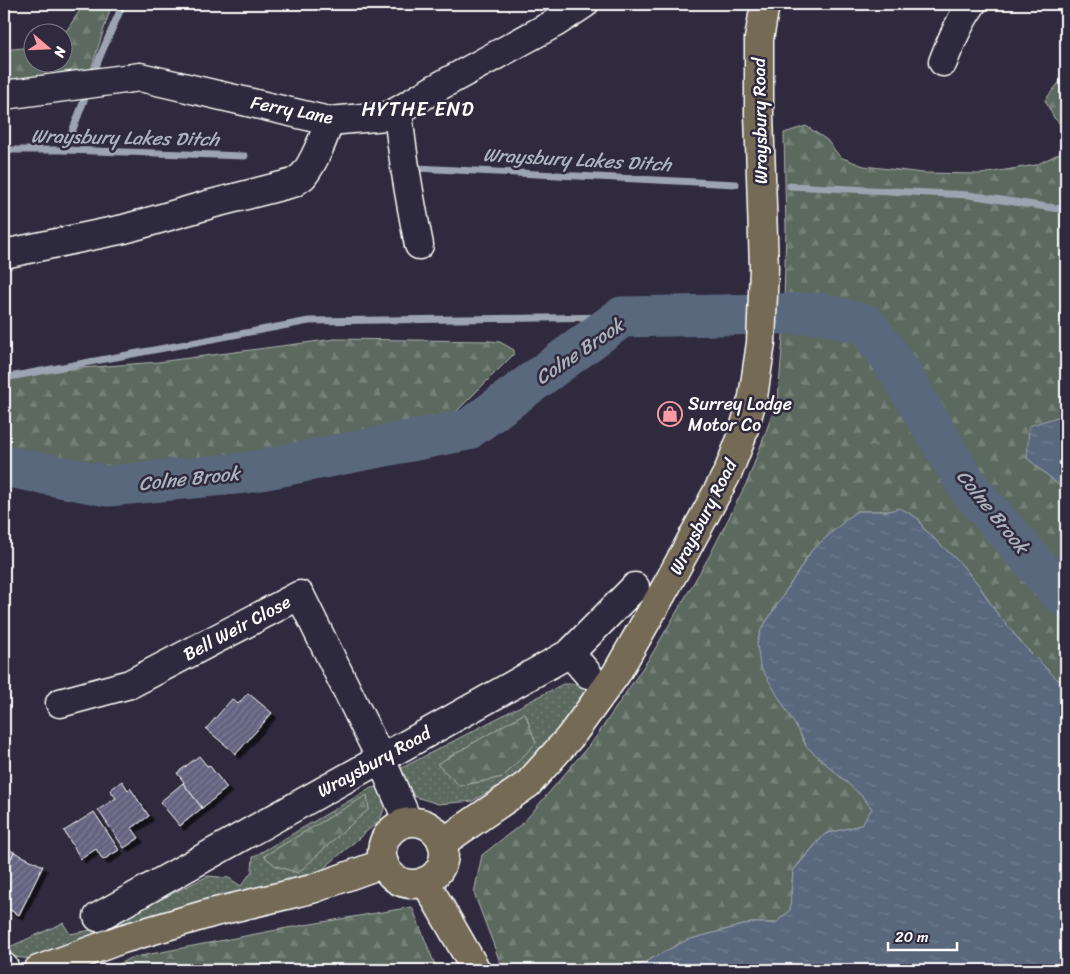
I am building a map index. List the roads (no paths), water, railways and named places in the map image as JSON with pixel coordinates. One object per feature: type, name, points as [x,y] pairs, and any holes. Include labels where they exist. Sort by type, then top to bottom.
[{"type":"main road","name":"Wraysbury Road","points":[[442,843],[528,784],[570,737],[616,674],[728,472],[741,439],[753,396],[761,343],[764,268],[759,113],[759,39],[766,4]]},
{"type":"main road","points":[[408,822],[420,822],[429,826],[438,834],[442,843],[444,854],[441,866],[434,875],[425,881],[415,883],[404,882],[389,872],[384,863],[382,852],[384,841],[390,832],[408,822]]},
{"type":"main road","points":[[38,970],[122,939],[210,913],[312,890],[384,863]]},
{"type":"main road","points":[[425,881],[476,970]]},
{"type":"street","name":"Ferry Lane","points":[[4,94],[140,77],[329,121],[387,116],[555,24],[584,4]]},
{"type":"street","points":[[943,62],[965,13],[972,4]]},
{"type":"street","points":[[398,111],[407,182],[419,245]]},
{"type":"street","points":[[4,254],[124,229],[211,204],[293,184],[303,176],[308,168],[325,135],[329,121]]},
{"type":"street","name":"Wraysbury Road","points":[[98,918],[570,653],[635,587]]},
{"type":"street","name":"Bell Weir Close","points":[[60,703],[130,684],[300,595],[380,759]]},
{"type":"street","points":[[570,653],[588,674]]},
{"type":"street","points":[[380,759],[408,822]]},
{"type":"water","points":[[1060,416],[1066,418],[1066,491],[1027,458],[1029,426]]},
{"type":"water","points":[[900,508],[919,519],[923,528],[960,563],[978,584],[996,612],[1025,647],[1058,680],[1066,682],[1066,970],[630,970],[687,940],[751,923],[776,923],[790,910],[793,871],[825,834],[861,825],[872,809],[863,797],[806,746],[760,666],[757,644],[761,630],[812,550],[856,511],[889,511]]},
{"type":"waterway","points":[[92,77],[123,4]]},
{"type":"waterway","points":[[65,150],[88,90]]},
{"type":"waterway","name":"Wraysbury Lakes Ditch","points":[[4,150],[65,150],[245,156]]},
{"type":"waterway","name":"Wraysbury Lakes Ditch","points":[[416,168],[736,184]]},
{"type":"waterway","name":"Wraysbury Lakes Ditch","points":[[790,186],[969,195],[1066,210]]},
{"type":"waterway","name":"Colne Brook","points":[[4,466],[108,486],[245,473],[467,430],[622,317],[821,313],[866,325],[891,358],[968,487],[1061,594],[1066,597]]},
{"type":"waterway","points":[[4,378],[309,321],[622,317]]},
{"type":"place","name":"Surrey Lodge Motor Co","points":[[670,414]]},
{"type":"district","name":"HYTHE END","points":[[418,109]]}]
